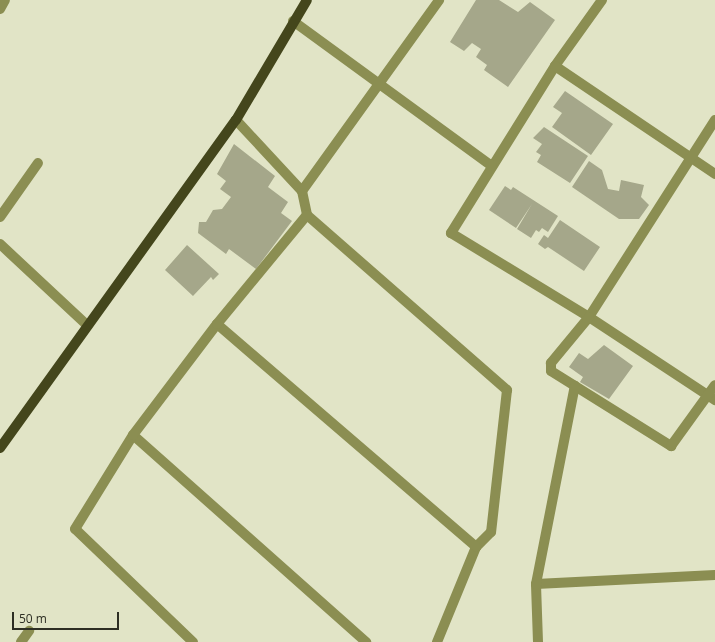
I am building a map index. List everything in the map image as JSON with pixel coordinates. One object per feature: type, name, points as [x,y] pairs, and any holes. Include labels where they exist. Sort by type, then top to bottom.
[{"type":"main road","points":[[0,448],[87,325],[236,120],[293,21],[307,0]]},
{"type":"street","points":[[0,9],[5,0]]},
{"type":"street","points":[[302,191],[439,0]]},
{"type":"street","points":[[602,0],[555,66],[451,233],[589,317],[712,398]]},
{"type":"street","points":[[293,21],[492,166]]},
{"type":"street","points":[[555,66],[715,174]]},
{"type":"street","points":[[236,120],[302,191],[307,215],[507,390],[491,532],[476,547],[437,642]]},
{"type":"street","points":[[715,120],[589,317],[551,363],[551,371],[671,446],[712,398],[715,385]]},
{"type":"street","points":[[0,217],[38,163]]},
{"type":"street","points":[[193,642],[75,529],[133,435],[217,324],[307,215]]},
{"type":"street","points":[[0,244],[87,325]]},
{"type":"street","points":[[217,324],[476,547]]},
{"type":"street","points":[[538,642],[536,584],[575,386]]},
{"type":"street","points":[[133,435],[366,642]]},
{"type":"street","points":[[536,584],[715,575]]},
{"type":"street","points":[[21,642],[29,631]]},
{"type":"building","points":[[476,0],[499,0],[518,12],[530,2],[555,20],[508,87],[484,70],[487,65],[476,57],[481,49],[472,43],[464,51],[450,42]]},
{"type":"building","points":[[565,91],[613,124],[591,155],[552,127],[562,113],[553,107]]},
{"type":"building","points":[[544,127],[588,156],[570,183],[537,162],[541,155],[536,152],[542,144],[533,138]]},
{"type":"building","points":[[234,144],[275,176],[268,187],[288,202],[281,213],[292,221],[256,269],[229,249],[226,254],[198,233],[199,222],[206,222],[213,210],[222,209],[231,197],[220,189],[226,181],[217,174]]},
{"type":"building","points":[[589,161],[602,170],[608,189],[619,191],[621,180],[644,185],[641,197],[649,205],[639,219],[619,219],[572,187]]},
{"type":"building","points":[[505,186],[511,190],[513,187],[558,216],[548,232],[542,228],[539,232],[536,230],[531,238],[517,229],[532,204],[516,228],[489,210]]},
{"type":"building","points":[[560,220],[600,247],[584,271],[548,247],[545,249],[538,244],[544,235],[548,238]]},
{"type":"building","points":[[187,245],[219,274],[213,280],[211,277],[193,296],[165,270]]},
{"type":"building","points":[[604,345],[633,366],[609,399],[580,382],[583,377],[569,367],[579,353],[588,359]]}]
